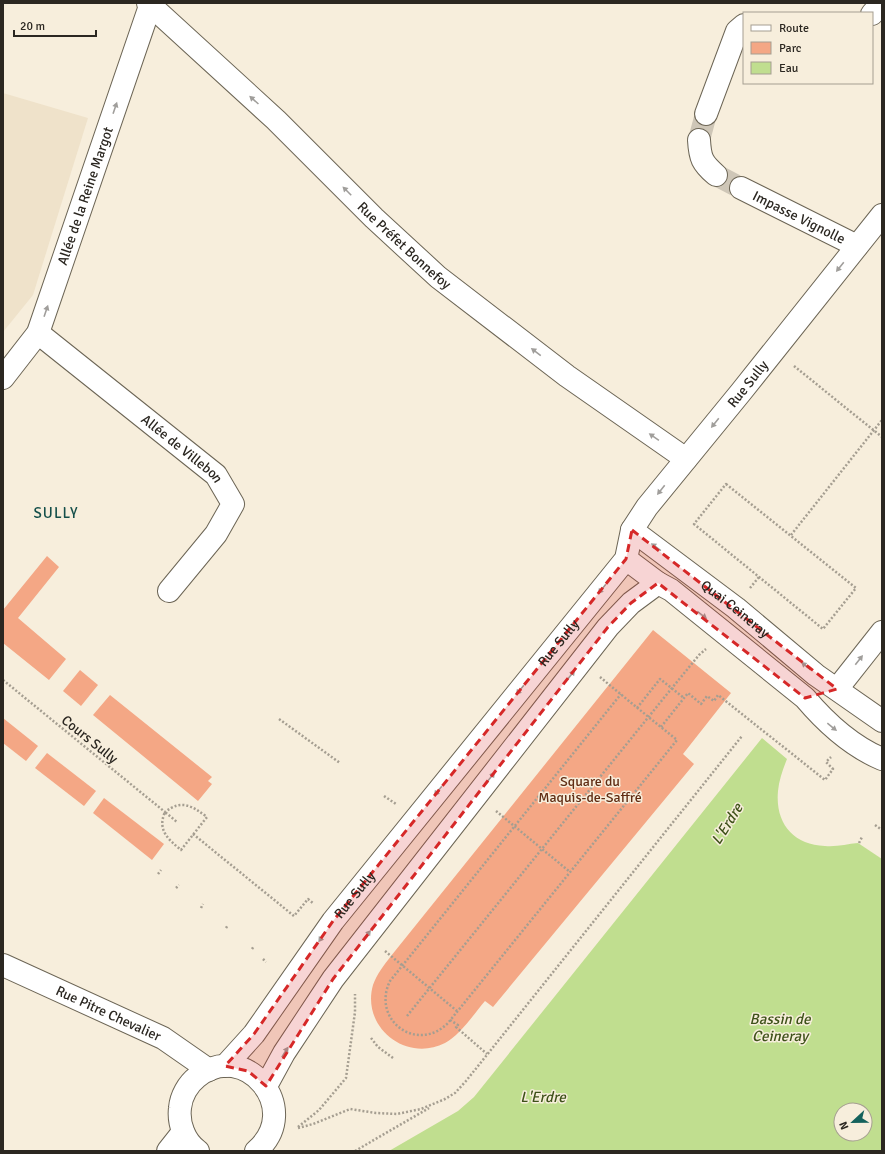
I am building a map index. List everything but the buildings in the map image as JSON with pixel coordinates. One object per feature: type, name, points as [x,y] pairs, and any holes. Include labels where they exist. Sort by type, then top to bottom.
[{"type":"street","points":[[873,13],[882,3]]},
{"type":"street","name":"Allée de la Reine Margot","points":[[3,378],[38,333],[150,4]]},
{"type":"street","name":"Rue Préfet Bonnefoy","points":[[150,4],[276,120],[374,218],[438,277],[567,376],[686,459]]},
{"type":"street","points":[[706,114],[737,31],[743,26]]},
{"type":"street","points":[[699,140],[700,156],[710,170],[716,175]]},
{"type":"street","name":"Impasse Vignolle","points":[[741,188],[857,246]]},
{"type":"street","name":"Rue Sully","points":[[183,1132],[180,1123],[179,1111],[184,1094],[194,1079],[217,1068],[254,1034],[334,921],[626,559],[632,530],[647,507],[882,215]]},
{"type":"street","name":"Allée de Villebon","points":[[38,333],[216,475],[233,504],[216,534],[169,591]]},
{"type":"street","name":"Quai Ceineray","points":[[632,530],[736,608],[816,675],[882,721]]},
{"type":"street","name":"Quai Ceineray","points":[[626,559],[658,583],[671,590],[805,698],[823,719],[845,737],[866,752],[882,759]]},
{"type":"street","name":"Rue Sully","points":[[266,1086],[284,1053],[333,979],[608,628],[631,603],[658,583]]},
{"type":"street","points":[[805,698],[837,689],[882,632]]},
{"type":"street","name":"Rue Pitre Chevalier","points":[[3,965],[163,1038],[217,1068]]},
{"type":"street","points":[[217,1068],[234,1067],[248,1071],[260,1079],[266,1086],[273,1102],[274,1119],[270,1135],[256,1151]]},
{"type":"street","points":[[168,1151],[183,1132],[191,1145],[198,1151]]},
{"type":"path","points":[[791,363],[882,437]]},
{"type":"path","points":[[791,535],[882,420]]},
{"type":"path","points":[[726,484],[791,535],[856,588],[823,629],[694,524],[726,484]]},
{"type":"path","points":[[407,1016],[671,689],[699,655],[707,649],[722,631]]},
{"type":"path","points":[[581,661],[677,740],[450,1020],[442,1028],[427,1035],[415,1035],[407,1032],[394,1023],[389,1016],[386,1004],[386,992],[390,981],[621,694]]},
{"type":"path","points":[[637,708],[660,679],[684,698]]},
{"type":"path","name":"Cours Sully","points":[[3,680],[177,822]]},
{"type":"path","points":[[660,727],[688,693],[701,704],[707,696],[714,700],[718,695],[825,780],[833,769],[826,762],[835,753]]},
{"type":"path","points":[[279,719],[340,763]]},
{"type":"path","points":[[355,1151],[455,1093],[742,736]]},
{"type":"path","points":[[477,795],[570,872]]},
{"type":"path","points":[[179,805],[189,805],[207,817],[181,850],[168,839],[164,833],[162,822],[165,812],[179,805]]},
{"type":"path","points":[[875,825],[882,830]]},
{"type":"path","points":[[193,834],[294,916],[308,899],[334,921]]},
{"type":"path","points":[[859,843],[862,837]]},
{"type":"path","points":[[158,874],[161,870]]},
{"type":"path","points":[[176,888],[179,885]]},
{"type":"path","points":[[201,908],[203,904]]},
{"type":"path","points":[[367,936],[457,1011]]},
{"type":"path","points":[[354,992],[355,1012],[346,1078],[319,1110],[294,1129],[313,1124],[350,1109],[376,1113],[397,1114],[434,1105]]},
{"type":"path","points":[[450,1020],[458,1026],[456,1028],[487,1054]]},
{"type":"path","points":[[370,1038],[378,1047],[393,1058]]},
{"type":"highlighted area","points":[[632,530],[837,689],[805,698],[658,583],[631,603],[608,627],[333,979],[266,1086],[248,1071],[225,1066],[254,1034],[333,921],[626,559]]},
{"type":"shaded area","points":[[3,93],[88,118],[33,295],[3,332]]},
{"type":"green space","points":[[47,556],[59,567],[18,618],[66,659],[49,680],[3,643],[3,610]]},
{"type":"green space","name":"Square du Maquis-de-Saffré","points":[[653,630],[731,693],[683,754],[694,764],[493,1007],[485,1001],[456,1035],[445,1043],[430,1048],[416,1048],[402,1045],[390,1037],[380,1027],[374,1015],[371,1000],[373,985],[381,970]]},
{"type":"green space","points":[[80,670],[98,685],[81,706],[63,691]]},
{"type":"green space","points":[[110,695],[212,777],[208,781],[212,784],[198,801],[93,715]]},
{"type":"green space","points":[[3,718],[38,746],[26,761],[3,743]]},
{"type":"green space","points":[[47,753],[96,791],[84,806],[35,768]]},
{"type":"green space","points":[[104,798],[164,844],[152,860],[93,813]]},
{"type":"water","points":[[762,738],[787,759],[779,783],[778,803],[783,822],[788,830],[795,837],[814,845],[834,846],[858,843],[882,859],[882,1151],[389,1151],[458,1111],[474,1097]]},
{"type":"tunnel","points":[[699,140],[706,114]]},
{"type":"tunnel","points":[[716,175],[741,188]]},
{"type":"district","name":"SULLY","points":[[56,513]]},
{"type":"water label","name":"L'Erdre","points":[[727,824]]},
{"type":"water label","name":"Bassin de Ceineray","points":[[780,1028]]},
{"type":"water label","name":"L'Erdre","points":[[543,1097]]}]
